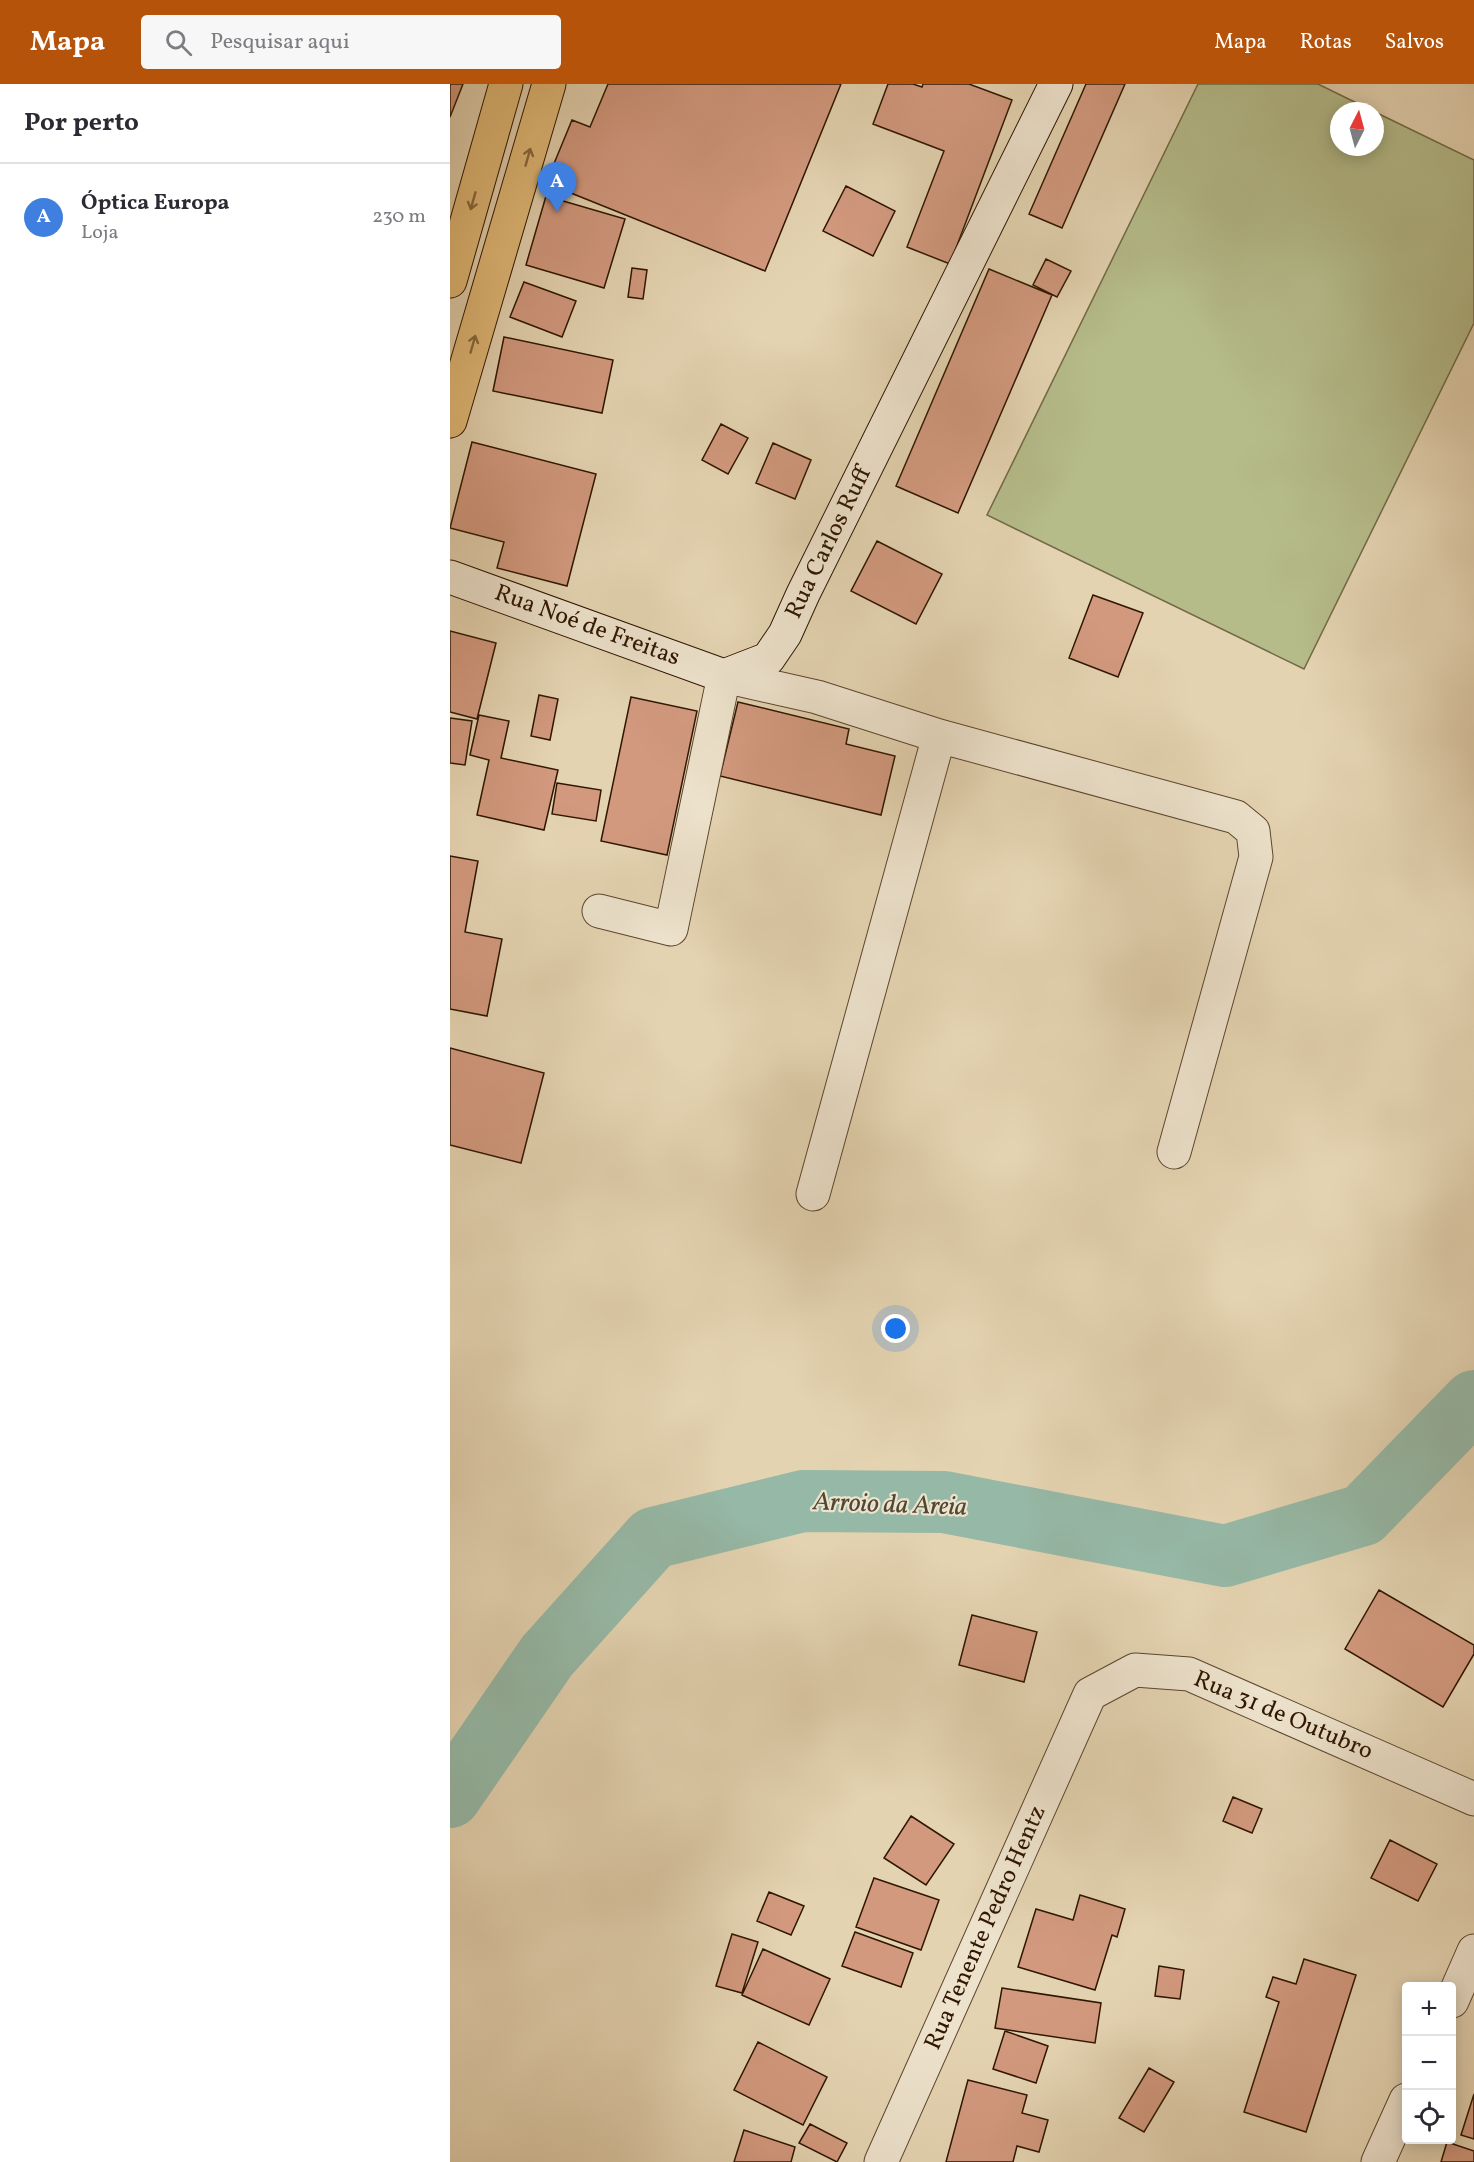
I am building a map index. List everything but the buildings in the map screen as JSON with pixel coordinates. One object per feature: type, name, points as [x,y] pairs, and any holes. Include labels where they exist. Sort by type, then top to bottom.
[{"type":"main road","points":[[450,281],[506,84]]},
{"type":"main road","points":[[450,421],[549,84]]},
{"type":"street","name":"Rua Carlos Ruff","points":[[724,676],[768,659],[785,634],[1056,84]]},
{"type":"street","name":"Rua Noé de Freitas","points":[[450,577],[724,676],[817,697],[939,736],[1236,817],[1253,831],[1256,857],[1174,1152]]},
{"type":"street","points":[[599,911],[671,929],[724,676]]},
{"type":"street","points":[[813,1194],[939,736]]},
{"type":"street","name":"Rua 31 de Outubro","points":[[1090,1694],[1135,1670],[1189,1674],[1474,1799]]},
{"type":"street","name":"Rua Tenente Pedro Hentz","points":[[881,2162],[1090,1694]]},
{"type":"street","points":[[1456,1992],[1474,1951]]},
{"type":"street","points":[[1378,2162],[1402,2111]]},
{"type":"green space","points":[[1198,84],[1318,84],[1355,102],[1330,102],[1330,156],[1384,156],[1384,116],[1474,160],[1474,323],[1304,669],[987,515]]},
{"type":"waterway","name":"Arroio da Areia","points":[[450,1797],[547,1656],[653,1538],[803,1501],[944,1502],[1225,1556],[1363,1515],[1474,1401]]},
{"type":"place","name":"Óptica Europa","points":[[557,212]]}]
